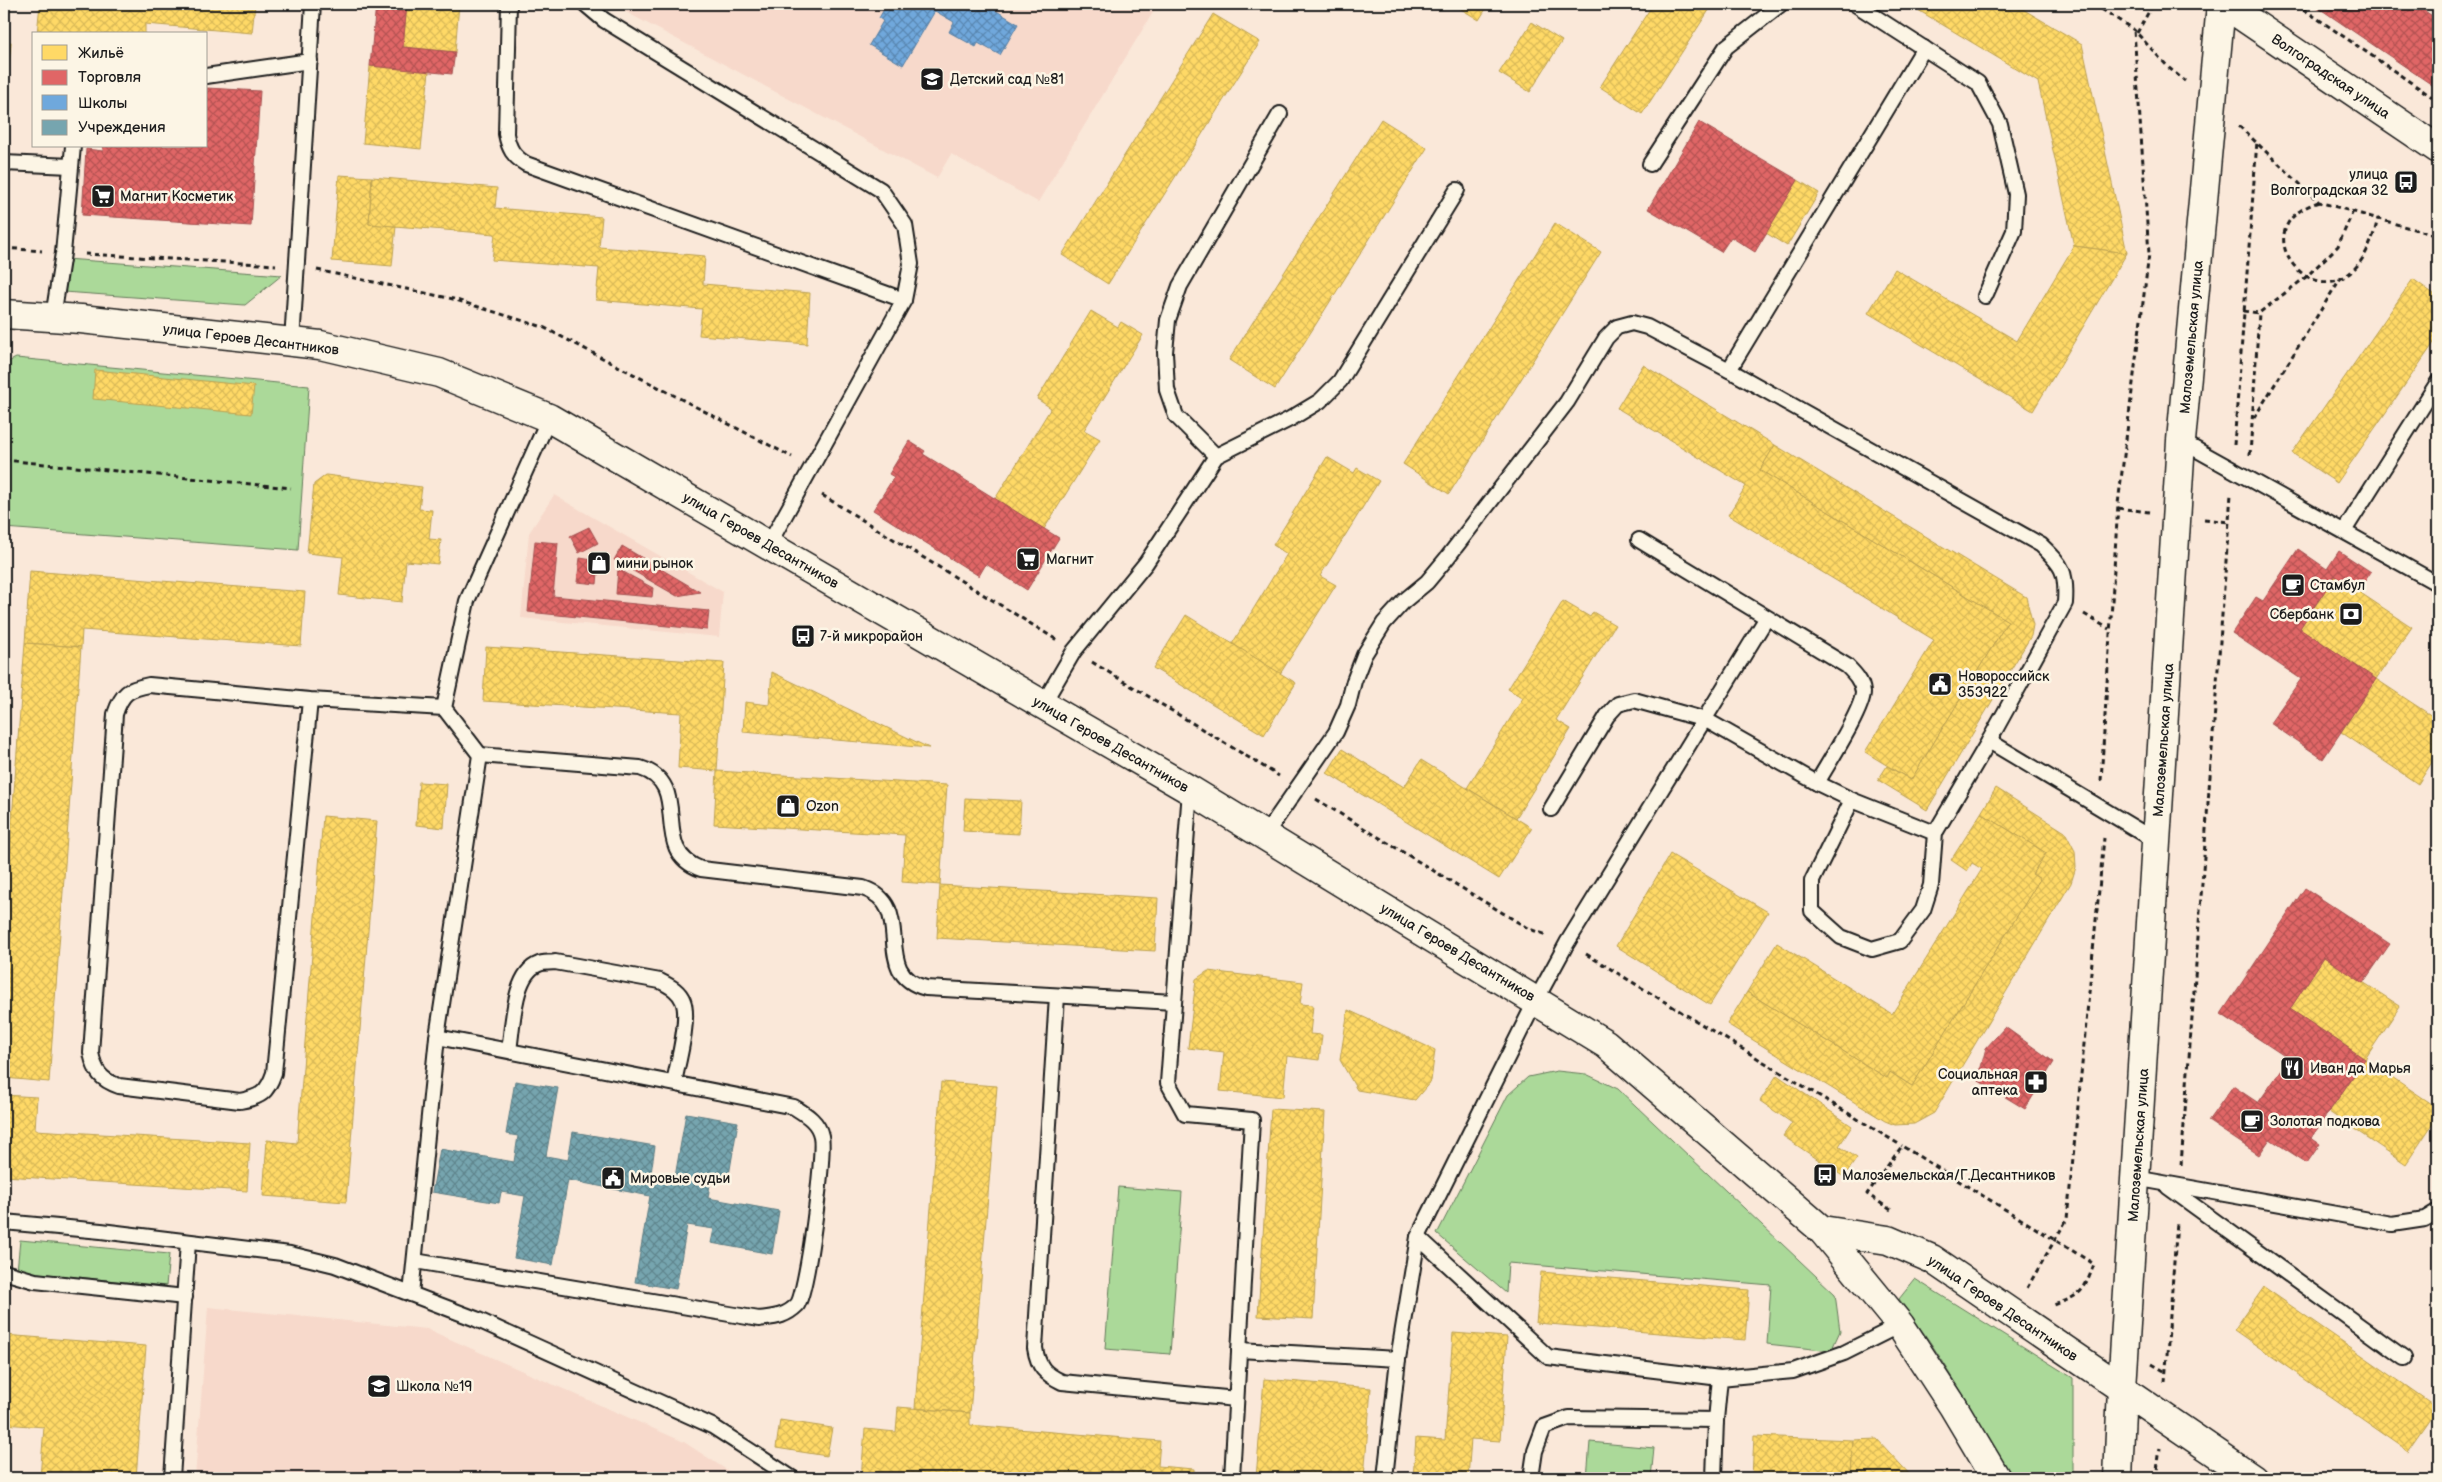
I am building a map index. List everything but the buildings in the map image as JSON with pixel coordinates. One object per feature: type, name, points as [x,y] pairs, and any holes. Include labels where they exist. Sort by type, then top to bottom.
[{"type":"street","name":"Волгоградская улица","points":[[2223,4],[2438,149]]},
{"type":"street","name":"Малоземельская улица","points":[[2118,1478],[2181,441],[2223,4]]},
{"type":"street","name":"улица Героев Десантников","points":[[4,314],[53,317],[320,345],[439,374],[549,418],[1190,790],[1536,1000],[1606,1044],[1822,1230],[1888,1240],[1932,1259],[2253,1478]]},
{"type":"street","points":[[1822,1230],[1900,1325],[1953,1406],[1996,1478]]},
{"type":"lane","points":[[292,342],[314,4]]},
{"type":"lane","points":[[509,4],[506,134],[508,147],[516,158],[526,164],[904,300]]},
{"type":"lane","points":[[585,4],[604,20],[881,190],[905,225],[911,264],[904,300],[769,544]]},
{"type":"lane","points":[[1650,164],[1726,47],[1781,4]]},
{"type":"lane","points":[[1855,4],[1978,83],[2000,124],[2016,194],[2014,231],[1984,296]]},
{"type":"lane","points":[[1729,370],[1924,48]]},
{"type":"lane","points":[[208,76],[310,61]]},
{"type":"lane","points":[[1216,456],[1176,416],[1167,390],[1164,352],[1168,320],[1180,286],[1280,114]]},
{"type":"lane","points":[[53,317],[63,253],[73,148]]},
{"type":"lane","points":[[4,163],[71,166]]},
{"type":"lane","points":[[1043,704],[1074,651],[1146,562],[1216,456],[1290,419],[1320,401],[1340,380],[1456,190]]},
{"type":"lane","points":[[1265,836],[1336,732],[1348,705],[1354,681],[1364,655],[1384,623],[1404,601],[1427,582],[1446,558],[1567,402],[1606,338],[1617,327],[1632,324],[1640,325],[1729,370],[2041,545],[2060,563],[2066,583],[2064,603],[1989,742],[1935,833],[1931,885],[1923,910],[1900,941],[1872,949],[1841,937],[1812,911],[1812,881],[1852,800]]},
{"type":"lane","points":[[2344,531],[2438,382]]},
{"type":"lane","points":[[444,708],[467,601],[549,418]]},
{"type":"lane","points":[[2181,441],[2438,584]]},
{"type":"lane","points":[[1639,540],[1766,619],[1847,666],[1858,677],[1863,692],[1859,708],[1817,783]]},
{"type":"lane","points":[[1385,1478],[1398,1359],[1418,1237],[1536,1000],[1568,943],[1766,619]]},
{"type":"lane","points":[[310,700],[274,1073],[269,1088],[256,1098],[240,1101],[119,1086],[104,1081],[94,1069],[91,1053],[116,714],[121,698],[133,688],[149,685],[310,700],[444,708],[480,755],[437,1037],[411,1294]]},
{"type":"lane","points":[[1551,809],[1607,716],[1618,704],[1634,700],[1706,720],[1817,783],[1852,800],[1935,833]]},
{"type":"lane","points":[[1989,742],[2156,841]]},
{"type":"lane","points":[[480,755],[640,768],[653,772],[663,782],[668,795],[674,842],[679,855],[688,865],[702,869],[863,888],[876,892],[886,902],[890,915],[896,961],[902,974],[912,984],[926,988],[1174,1002]]},
{"type":"lane","points":[[1190,790],[1168,1084],[1185,1114],[1252,1120],[1232,1478]]},
{"type":"lane","points":[[509,1050],[518,988],[525,974],[539,964],[555,962],[660,981],[674,988],[683,1001],[685,1017],[674,1082]]},
{"type":"lane","points":[[1057,996],[1034,1348],[1038,1364],[1048,1376],[1062,1382],[1236,1399]]},
{"type":"lane","points":[[415,1261],[759,1319],[782,1316],[798,1304],[806,1278],[821,1136],[813,1119],[794,1106],[437,1037]]},
{"type":"lane","points":[[2136,1178],[2162,1183],[2179,1191],[2404,1358]]},
{"type":"lane","points":[[2179,1191],[2392,1224],[2425,1219],[2438,1211]]},
{"type":"lane","points":[[4,1222],[101,1231],[290,1254],[336,1265],[476,1319],[712,1426],[792,1478]]},
{"type":"lane","points":[[1418,1237],[1548,1358],[1720,1378],[1793,1372],[1844,1353],[1900,1325]]},
{"type":"lane","points":[[172,1478],[188,1242]]},
{"type":"lane","points":[[4,1272],[35,1281],[185,1297]]},
{"type":"lane","points":[[1239,1350],[1398,1359]]},
{"type":"lane","points":[[1714,1478],[1720,1378]]},
{"type":"lane","points":[[1531,1478],[1535,1451],[1544,1426],[1568,1418],[1716,1420]]},
{"type":"path","points":[[2094,4],[2136,31],[2169,68]]},
{"type":"path","points":[[2024,1294],[2067,1219],[2106,839],[2098,831],[2118,504],[2149,254],[2136,31],[2153,4]]},
{"type":"path","points":[[2296,4],[2438,101]]},
{"type":"path","points":[[2164,1417],[2243,311],[2257,141],[2320,202],[2438,236]]},
{"type":"path","points":[[2320,202],[2303,207],[2296,212],[2286,228],[2284,249],[2290,260],[2306,277],[2318,282],[2340,278],[2353,272],[2360,265],[2373,243],[2378,218]]},
{"type":"path","points":[[2243,311],[2259,313],[2306,277],[2338,246],[2354,211]]},
{"type":"path","points":[[4,248],[296,266],[453,299],[543,327],[790,455],[824,498],[1529,929],[1568,943],[2094,1264],[2086,1287],[2071,1299],[2046,1308]]},
{"type":"path","points":[[2253,419],[2340,278]]},
{"type":"path","points":[[2248,478],[2259,313]]},
{"type":"path","points":[[4,460],[291,488]]},
{"type":"path","points":[[2064,603],[2110,629]]},
{"type":"path","points":[[1900,1215],[1867,1194],[1902,1146]]},
{"type":"shaded area","name":"Детский сад №81","points":[[611,4],[1158,4],[1038,202],[951,154],[937,178]]},
{"type":"shaded area","name":"мини рынок","points":[[554,495],[723,592],[719,637],[521,618],[529,533]]},
{"type":"shaded area","name":"Школа №19","points":[[208,1307],[427,1329],[684,1442],[739,1478],[195,1478]]},
{"type":"green space","points":[[66,259],[282,275],[245,305],[64,292]]},
{"type":"green space","points":[[16,358],[309,386],[298,550],[4,528],[4,364]]},
{"type":"green space","points":[[1557,1071],[1586,1074],[1618,1089],[1835,1294],[1840,1331],[1831,1351],[1767,1344],[1771,1285],[1508,1263],[1506,1293],[1437,1234],[1508,1095],[1528,1077]]},
{"type":"green space","points":[[1118,1187],[1182,1192],[1170,1354],[1105,1349]]},
{"type":"green space","points":[[20,1240],[169,1254],[166,1286],[17,1271]]},
{"type":"green space","points":[[1915,1279],[2073,1378],[2073,1478],[2006,1478],[1958,1386],[1930,1341],[1899,1299]]},
{"type":"green space","points":[[1590,1442],[1654,1448],[1651,1478],[1587,1478]]},
{"type":"place","name":"Детский сад №81","points":[[932,79]]},
{"type":"place","name":"улица Волгоградская 32","points":[[2406,182]]},
{"type":"place","name":"Магнит Косметик","points":[[103,196]]},
{"type":"place","name":"Магнит","points":[[1028,559]]},
{"type":"place","name":"мини рынок","points":[[599,563]]},
{"type":"place","name":"Стамбул","points":[[2293,585]]},
{"type":"place","name":"Сбербанк","points":[[2351,614]]},
{"type":"place","name":"7-й микрорайон","points":[[803,636]]},
{"type":"place","name":"Новороссийск 353922","points":[[1940,684]]},
{"type":"place","name":"Ozon","points":[[788,806]]},
{"type":"place","name":"Иван да Марья","points":[[2292,1068]]},
{"type":"place","name":"Социальная аптека","points":[[2036,1082]]},
{"type":"place","name":"Золотая подкова","points":[[2252,1121]]},
{"type":"place","name":"Малоземельская/Г.Десантников","points":[[1825,1175]]},
{"type":"place","name":"Мировые судьи","points":[[613,1178]]},
{"type":"place","name":"Школа №19","points":[[379,1386]]}]
